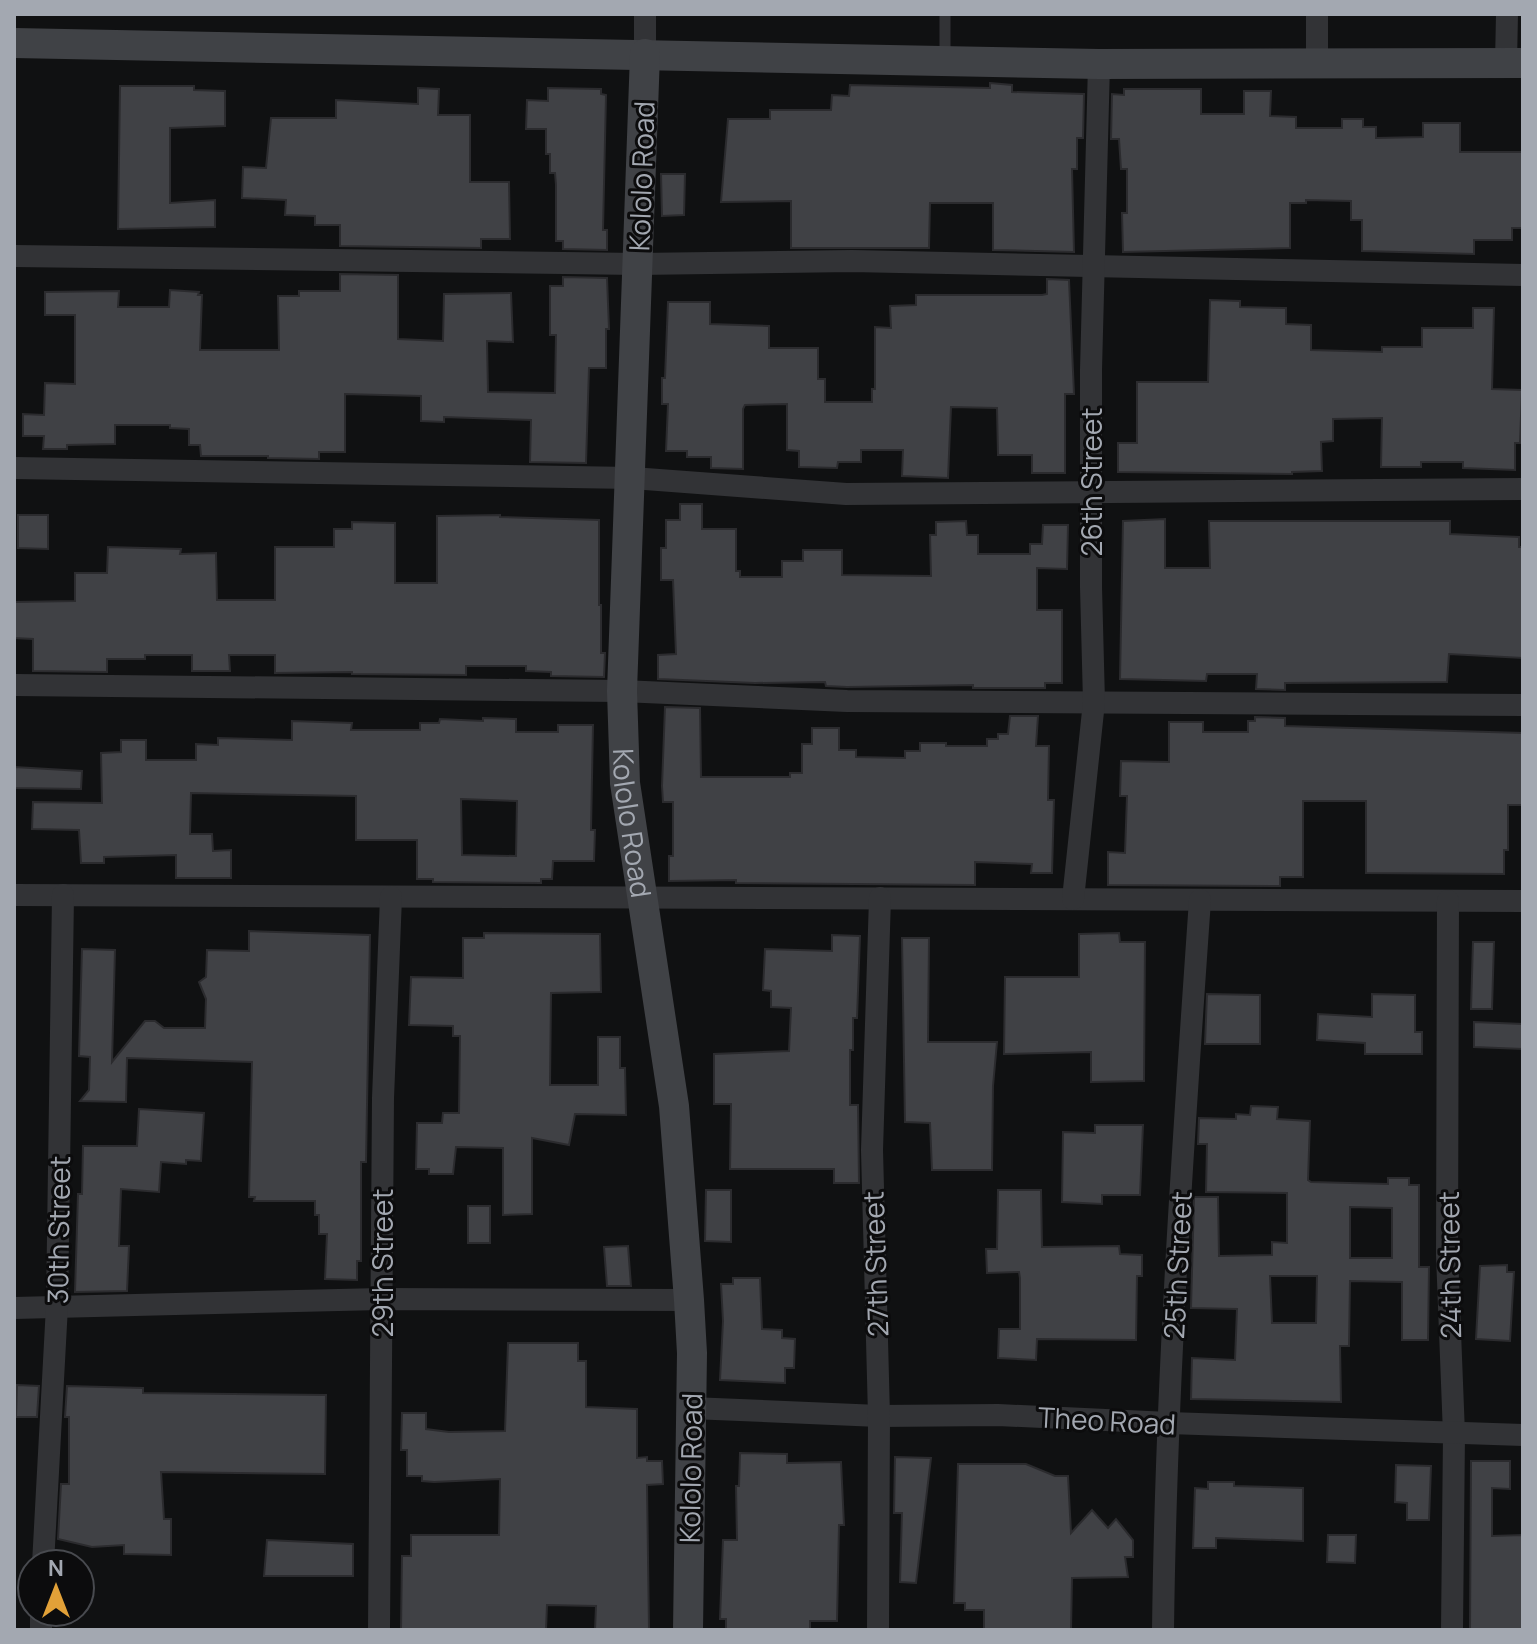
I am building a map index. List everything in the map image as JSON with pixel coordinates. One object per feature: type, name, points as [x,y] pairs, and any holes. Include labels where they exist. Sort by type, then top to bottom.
[{"type":"street","name":"Kololo Road","points":[[645,14],[632,478],[624,575],[622,691],[625,783],[674,1106],[689,1300],[692,1353],[688,1630]]},
{"type":"street","points":[[1317,14],[1317,65]]},
{"type":"street","points":[[14,43],[1099,64],[1514,63],[1507,14]]},
{"type":"street","name":"26th Street","points":[[1073,899],[1094,702],[1091,493],[1099,64]]},
{"type":"street","points":[[14,256],[638,264],[852,261],[1523,275]]},
{"type":"street","points":[[14,468],[632,478],[846,494],[1523,489]]},
{"type":"street","points":[[14,685],[622,691],[847,701],[1523,705]]},
{"type":"street","points":[[14,895],[1523,901]]},
{"type":"street","name":"30th Street","points":[[44,1548],[57,1306],[63,895]]},
{"type":"street","name":"29th Street","points":[[379,1630],[383,1098],[391,897]]},
{"type":"street","name":"27th Street","points":[[878,1630],[879,1416],[872,1150],[880,898]]},
{"type":"street","name":"25th Street","points":[[1163,1630],[1182,1159],[1200,900]]},
{"type":"street","name":"24th Street","points":[[1448,901],[1447,1255],[1454,1434],[1452,1630]]},
{"type":"street","points":[[14,1308],[381,1299],[689,1300]]},
{"type":"street","name":"Theo Road","points":[[691,1408],[879,1416],[998,1415],[1523,1435]]},
{"type":"lane","points":[[945,14],[945,61]]},
{"type":"building","points":[[990,83],[1012,85],[1012,92],[1084,94],[1083,138],[1077,138],[1077,169],[1072,169],[1074,252],[993,250],[993,203],[930,203],[929,248],[791,248],[791,201],[721,202],[728,119],[770,119],[770,110],[831,110],[832,95],[849,96],[850,85],[990,88]]},
{"type":"building","points":[[120,86],[194,86],[194,90],[225,91],[225,126],[170,128],[170,203],[215,200],[215,227],[118,229]]},
{"type":"building","points":[[418,88],[439,89],[438,115],[470,115],[470,182],[509,182],[510,239],[481,239],[481,248],[340,246],[340,225],[315,225],[315,216],[285,215],[286,200],[242,198],[243,167],[266,168],[271,118],[336,118],[336,100],[418,104]]},
{"type":"building","points":[[548,88],[601,89],[601,94],[606,95],[603,230],[607,230],[607,250],[563,249],[563,241],[556,241],[555,173],[550,173],[550,154],[546,154],[546,129],[526,129],[527,100],[548,101]]},
{"type":"building","points":[[1124,89],[1201,89],[1201,114],[1244,114],[1244,91],[1271,91],[1270,116],[1296,117],[1296,128],[1342,128],[1342,119],[1363,119],[1363,127],[1376,127],[1376,138],[1423,137],[1423,123],[1460,123],[1460,152],[1523,152],[1523,228],[1512,228],[1512,240],[1474,240],[1474,254],[1362,251],[1362,220],[1351,220],[1351,201],[1306,200],[1306,203],[1290,203],[1290,248],[1123,252],[1122,213],[1127,213],[1127,169],[1121,169],[1119,139],[1111,139],[1112,94],[1124,95]]},
{"type":"building","points":[[661,174],[685,174],[684,215],[662,216]]},
{"type":"building","points":[[340,274],[398,275],[398,339],[443,341],[444,294],[511,293],[513,342],[487,341],[488,392],[555,393],[556,335],[550,335],[550,286],[563,286],[563,277],[607,278],[609,329],[606,329],[606,368],[589,368],[586,463],[530,462],[531,420],[444,417],[444,422],[421,421],[421,396],[345,394],[345,452],[319,452],[319,459],[201,456],[200,445],[189,445],[189,429],[170,428],[170,425],[115,425],[115,444],[67,445],[67,449],[43,449],[44,436],[23,436],[23,414],[44,415],[45,383],[75,384],[75,315],[45,315],[45,292],[119,291],[118,307],[169,307],[170,290],[199,292],[198,295],[202,295],[200,350],[279,350],[278,296],[299,296],[299,291],[340,291]]},
{"type":"building","points":[[1047,279],[1069,280],[1074,394],[1065,394],[1065,473],[1032,473],[1032,455],[998,455],[997,408],[951,407],[948,478],[902,476],[903,450],[861,450],[861,462],[838,462],[837,468],[799,467],[799,451],[787,450],[787,404],[745,405],[743,469],[711,468],[711,457],[687,457],[687,451],[666,451],[668,404],[662,404],[662,378],[665,378],[668,302],[710,302],[710,324],[769,326],[769,348],[818,348],[818,379],[825,379],[825,402],[872,402],[872,389],[875,389],[875,327],[891,328],[890,306],[916,305],[916,295],[1042,295],[1047,294]]},
{"type":"building","points":[[1210,300],[1240,301],[1240,307],[1286,308],[1286,324],[1311,325],[1311,350],[1382,352],[1382,347],[1422,347],[1422,328],[1473,328],[1473,308],[1494,308],[1492,389],[1522,390],[1520,443],[1515,443],[1515,470],[1463,468],[1463,462],[1421,462],[1421,467],[1381,467],[1382,418],[1333,419],[1333,441],[1321,442],[1322,471],[1292,474],[1118,472],[1118,443],[1137,443],[1137,382],[1208,382]]},
{"type":"building","points":[[680,504],[702,504],[702,529],[736,529],[736,571],[740,571],[740,577],[782,577],[782,561],[803,561],[803,550],[842,550],[842,575],[931,576],[930,535],[936,535],[936,522],[966,521],[967,535],[978,535],[978,554],[1030,554],[1030,544],[1042,544],[1043,525],[1068,525],[1067,569],[1037,568],[1037,610],[1062,610],[1062,683],[1045,683],[1045,688],[973,688],[973,685],[847,687],[826,686],[825,682],[658,679],[658,655],[676,654],[673,580],[661,580],[661,548],[666,548],[666,520],[680,520]]},
{"type":"building","points":[[18,515],[48,515],[48,549],[18,548]]},
{"type":"building","points":[[500,515],[599,520],[599,605],[601,653],[605,653],[604,677],[551,676],[551,672],[526,671],[526,666],[466,666],[466,675],[275,673],[275,655],[229,655],[230,671],[192,671],[192,655],[145,655],[145,659],[107,659],[107,672],[33,671],[33,639],[14,638],[14,602],[75,601],[75,573],[107,573],[108,547],[181,549],[180,554],[216,553],[217,600],[275,600],[275,547],[334,547],[334,529],[352,529],[352,522],[395,523],[395,583],[437,583],[437,516]]},
{"type":"building","points":[[1165,519],[1165,568],[1210,568],[1209,521],[1450,521],[1450,534],[1519,537],[1519,547],[1523,547],[1523,658],[1449,654],[1447,682],[1285,683],[1285,690],[1256,689],[1257,674],[1207,674],[1206,681],[1120,679],[1123,521]]},
{"type":"building","points":[[665,707],[700,708],[701,777],[790,777],[790,773],[802,773],[802,744],[812,744],[812,728],[839,728],[839,750],[856,750],[856,757],[905,758],[905,751],[920,751],[920,743],[987,746],[987,739],[998,739],[998,734],[1008,734],[1010,716],[1038,716],[1036,746],[1049,746],[1048,800],[1054,800],[1052,873],[1031,873],[1032,864],[975,862],[975,885],[669,881],[669,856],[673,856],[673,802],[663,802]]},
{"type":"building","points":[[1255,717],[1285,718],[1285,726],[1523,733],[1523,805],[1508,805],[1508,850],[1504,850],[1504,874],[1366,873],[1366,801],[1303,801],[1303,877],[1280,877],[1280,886],[1108,885],[1108,852],[1125,853],[1127,796],[1120,796],[1121,761],[1169,762],[1169,722],[1203,722],[1203,732],[1248,732],[1248,721],[1255,721]]},
{"type":"building","points":[[483,718],[516,719],[516,732],[558,732],[558,725],[593,725],[591,830],[595,830],[594,861],[553,861],[552,879],[541,879],[541,883],[433,882],[433,879],[417,879],[417,840],[356,840],[356,796],[191,793],[190,834],[212,834],[213,851],[231,850],[231,878],[176,878],[176,855],[104,857],[104,863],[81,863],[79,830],[32,829],[33,802],[102,803],[101,753],[121,752],[121,740],[146,740],[146,760],[196,760],[196,744],[218,745],[218,738],[292,740],[292,721],[352,723],[351,730],[420,730],[420,723],[439,723],[440,719],[483,721]],"holes":[[[461,799],[517,801],[516,856],[462,855]]]},
{"type":"building","points":[[14,767],[82,771],[81,789],[14,788]]},
{"type":"building","points":[[249,931],[370,935],[366,1162],[361,1162],[361,1261],[357,1261],[357,1280],[325,1279],[327,1234],[319,1234],[315,1201],[254,1201],[255,1197],[249,1197],[252,1062],[127,1058],[126,1102],[80,1101],[89,1090],[90,1057],[79,1056],[82,949],[115,950],[112,1062],[145,1021],[155,1021],[164,1028],[205,1028],[206,999],[199,982],[206,977],[207,950],[249,951]]},
{"type":"building","points":[[484,933],[600,934],[601,992],[551,993],[550,1085],[598,1085],[598,1037],[620,1037],[620,1068],[625,1068],[626,1115],[575,1114],[569,1145],[532,1138],[532,1214],[503,1215],[503,1148],[456,1147],[453,1174],[429,1174],[429,1169],[416,1169],[417,1123],[442,1123],[443,1113],[459,1113],[460,1036],[453,1036],[453,1026],[409,1025],[411,977],[463,978],[463,938],[484,938]]},
{"type":"building","points":[[1119,933],[1120,942],[1145,942],[1144,1081],[1091,1082],[1091,1052],[1004,1054],[1005,977],[1079,977],[1079,934]]},
{"type":"building","points":[[832,935],[860,936],[857,1018],[853,1018],[853,1050],[850,1050],[850,1105],[858,1105],[859,1183],[834,1183],[834,1169],[730,1169],[731,1104],[714,1104],[714,1054],[789,1051],[791,1008],[771,1007],[771,991],[763,990],[765,949],[832,951]]},
{"type":"building","points":[[902,938],[929,938],[928,1042],[997,1042],[992,1170],[932,1170],[930,1123],[905,1122]]},
{"type":"building","points":[[1473,942],[1494,942],[1492,1009],[1471,1009]]},
{"type":"building","points":[[1207,994],[1260,995],[1260,1044],[1205,1044]]},
{"type":"building","points":[[1372,994],[1415,995],[1415,1032],[1422,1032],[1422,1054],[1365,1054],[1365,1043],[1317,1040],[1318,1014],[1372,1017]]},
{"type":"building","points":[[1474,1022],[1523,1024],[1523,1049],[1474,1047]]},
{"type":"building","points":[[1251,1106],[1278,1107],[1277,1119],[1310,1121],[1308,1180],[1311,1182],[1388,1184],[1388,1178],[1409,1178],[1409,1185],[1419,1185],[1419,1267],[1429,1267],[1428,1340],[1402,1340],[1402,1282],[1350,1281],[1349,1346],[1340,1346],[1341,1402],[1191,1399],[1192,1358],[1235,1360],[1237,1309],[1191,1308],[1194,1197],[1218,1197],[1219,1256],[1272,1255],[1272,1242],[1287,1243],[1287,1193],[1206,1192],[1207,1144],[1198,1144],[1199,1118],[1236,1119],[1236,1114],[1250,1115]],"holes":[[[1350,1207],[1392,1208],[1392,1258],[1350,1258]],[[1270,1276],[1317,1276],[1316,1323],[1272,1323]]]},
{"type":"building","points":[[139,1109],[204,1113],[201,1161],[186,1160],[186,1164],[161,1162],[159,1192],[121,1189],[119,1246],[129,1246],[127,1291],[75,1292],[83,1146],[137,1146]]},
{"type":"building","points":[[1095,1125],[1143,1125],[1140,1195],[1102,1195],[1102,1204],[1062,1202],[1063,1132],[1095,1133]]},
{"type":"building","points":[[706,1190],[731,1190],[731,1242],[705,1241]]},
{"type":"building","points":[[998,1190],[1041,1190],[1042,1247],[1119,1246],[1120,1254],[1142,1255],[1142,1276],[1137,1276],[1136,1340],[1037,1339],[1036,1360],[998,1358],[999,1329],[1020,1329],[1020,1278],[1019,1272],[987,1273],[986,1249],[997,1249]]},
{"type":"building","points":[[468,1206],[490,1206],[490,1243],[468,1243]]},
{"type":"building","points":[[628,1246],[631,1286],[607,1286],[604,1247]]},
{"type":"building","points":[[1507,1265],[1507,1272],[1514,1272],[1510,1341],[1476,1339],[1480,1266]]},
{"type":"building","points":[[733,1278],[760,1278],[762,1329],[782,1330],[782,1338],[795,1339],[794,1368],[785,1368],[785,1383],[720,1380],[721,1284],[733,1284]]},
{"type":"building","points":[[508,1343],[578,1343],[578,1361],[586,1361],[586,1407],[637,1409],[637,1458],[662,1461],[663,1484],[647,1485],[649,1629],[595,1630],[596,1606],[547,1605],[546,1630],[401,1630],[402,1556],[411,1556],[411,1535],[499,1535],[500,1479],[434,1482],[422,1481],[422,1476],[407,1476],[407,1450],[401,1450],[402,1413],[426,1413],[426,1429],[449,1432],[505,1431]]},
{"type":"building","points":[[17,1385],[39,1386],[37,1417],[16,1417]]},
{"type":"building","points":[[67,1386],[143,1388],[143,1393],[326,1395],[325,1474],[161,1472],[164,1519],[171,1519],[171,1555],[124,1554],[124,1545],[92,1547],[58,1539],[61,1484],[69,1484],[69,1417],[65,1417]]},
{"type":"building","points":[[740,1453],[787,1454],[787,1463],[841,1462],[844,1525],[839,1525],[837,1621],[810,1621],[810,1630],[726,1630],[726,1619],[720,1619],[723,1540],[737,1540],[736,1486],[739,1486]]},
{"type":"building","points":[[895,1457],[931,1458],[916,1583],[900,1582],[902,1513],[894,1513]]},
{"type":"building","points":[[1471,1461],[1510,1461],[1510,1489],[1492,1488],[1492,1536],[1523,1535],[1523,1630],[1470,1630]]},
{"type":"building","points":[[958,1464],[1026,1464],[1055,1476],[1068,1476],[1071,1533],[1092,1510],[1108,1528],[1116,1519],[1133,1540],[1133,1557],[1125,1557],[1128,1577],[1072,1578],[1071,1630],[984,1630],[984,1610],[965,1610],[965,1603],[954,1603]]},
{"type":"building","points":[[1396,1465],[1431,1466],[1429,1520],[1407,1520],[1407,1503],[1395,1502]]},
{"type":"building","points":[[1208,1482],[1303,1488],[1303,1541],[1216,1538],[1216,1548],[1193,1548],[1195,1488],[1208,1489]]},
{"type":"building","points":[[1328,1535],[1356,1535],[1355,1563],[1327,1562]]},
{"type":"building","points":[[267,1540],[353,1544],[353,1576],[264,1576]]}]
